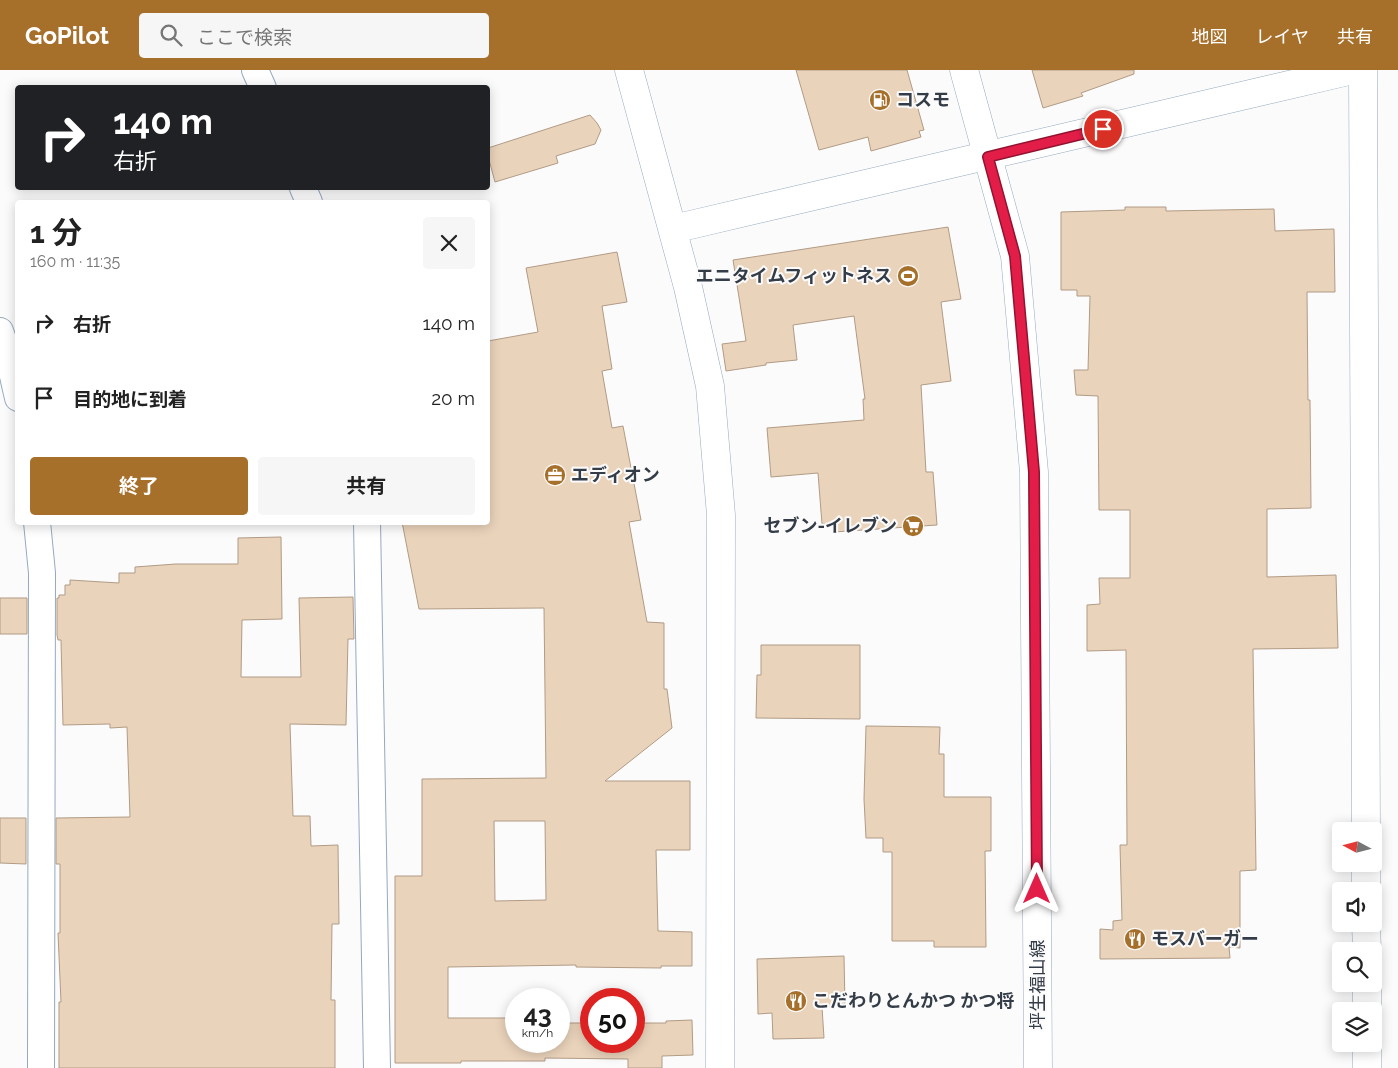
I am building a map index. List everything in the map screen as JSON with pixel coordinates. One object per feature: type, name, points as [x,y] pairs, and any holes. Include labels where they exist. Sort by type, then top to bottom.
[{"type":"street","points":[[255,70],[262,85]]},
{"type":"street","points":[[629,70],[688,287],[710,386],[721,515],[720,1068]]},
{"type":"street","name":"坪生福山線","points":[[964,70],[1015,256],[1034,472],[1038,1068]]},
{"type":"street","points":[[673,229],[988,157],[1353,70]]},
{"type":"street","points":[[1363,70],[1366,822]]},
{"type":"street","points":[[0,331],[8,354],[15,385]]},
{"type":"street","points":[[37,525],[42,573],[41,1068]]},
{"type":"street","points":[[367,525],[376,1068]]},
{"type":"street","points":[[1367,1052],[1367,1068]]},
{"type":"building","points":[[796,70],[907,70],[924,130],[919,131],[921,137],[871,151],[868,137],[819,150]]},
{"type":"building","points":[[1032,70],[1134,70],[1134,74],[1081,93],[1083,96],[1043,108]]},
{"type":"building","points":[[590,115],[601,130],[595,144],[556,156],[558,163],[495,182],[490,163],[490,147]]},
{"type":"building","points":[[1125,207],[1166,207],[1166,211],[1274,209],[1275,231],[1334,229],[1335,292],[1307,292],[1311,508],[1267,509],[1267,577],[1336,575],[1338,648],[1253,649],[1256,870],[1240,871],[1240,948],[1229,947],[1230,958],[1100,959],[1100,929],[1113,930],[1113,921],[1122,920],[1120,845],[1127,845],[1126,650],[1087,651],[1087,605],[1100,604],[1099,578],[1130,578],[1130,510],[1099,510],[1098,396],[1076,395],[1074,370],[1088,370],[1090,296],[1077,296],[1077,290],[1061,290],[1061,212],[1125,210]]},
{"type":"building","points":[[948,227],[961,299],[941,302],[951,381],[921,385],[926,472],[933,472],[937,525],[834,532],[833,524],[822,524],[818,473],[771,477],[767,428],[864,420],[863,399],[865,399],[854,316],[793,325],[797,360],[766,363],[766,365],[726,371],[722,344],[746,341],[733,260]]},
{"type":"building","points":[[617,252],[627,302],[602,306],[612,369],[602,371],[612,428],[623,426],[641,520],[629,522],[647,622],[664,623],[664,689],[667,689],[672,728],[605,781],[690,781],[690,850],[656,850],[658,931],[692,932],[692,966],[661,966],[661,968],[576,967],[576,965],[448,967],[448,1018],[505,1018],[505,1053],[570,1053],[570,1023],[580,1023],[580,1053],[645,1053],[645,1023],[692,1020],[693,1055],[662,1056],[662,1068],[628,1068],[628,1059],[545,1058],[545,1061],[395,1063],[395,876],[422,876],[422,779],[546,778],[544,608],[419,609],[403,525],[490,525],[490,341],[538,332],[526,268]],"holes":[[[494,821],[545,821],[546,900],[495,901]]]},
{"type":"building","points":[[281,537],[282,619],[242,620],[241,677],[301,677],[299,598],[353,597],[354,639],[348,639],[346,725],[290,724],[293,816],[310,816],[311,846],[338,845],[339,924],[332,924],[331,1000],[335,1000],[335,1068],[59,1068],[59,1002],[61,1002],[58,933],[60,933],[60,864],[56,864],[56,818],[130,817],[127,727],[110,728],[110,724],[63,725],[61,640],[58,640],[57,635],[57,598],[59,598],[59,595],[65,595],[65,585],[70,585],[70,580],[119,583],[119,573],[135,573],[135,567],[176,564],[238,564],[238,538]]},
{"type":"building","points":[[0,598],[27,598],[27,634],[0,634]]},
{"type":"building","points":[[761,645],[860,645],[860,719],[756,718],[757,675],[761,675]]},
{"type":"building","points":[[866,726],[940,727],[939,754],[944,754],[944,797],[991,797],[991,851],[985,851],[986,947],[934,947],[934,941],[892,941],[892,852],[883,852],[883,838],[866,838],[864,799]]},
{"type":"building","points":[[0,818],[26,818],[26,864],[0,863]]},
{"type":"building","points":[[844,956],[845,1006],[822,1007],[824,1038],[773,1039],[772,1013],[758,1014],[757,959]]},
{"type":"place","name":"コスモ","points":[[880,100]]},
{"type":"place","name":"エニタイムフィットネス","points":[[908,276]]},
{"type":"place","name":"エディオン","points":[[555,475]]},
{"type":"place","name":"セブン-イレブン","points":[[913,526]]},
{"type":"place","name":"モスバーガー","points":[[1135,939]]},
{"type":"place","name":"こだわりとんかつ かつ将","points":[[796,1001]]},
{"type":"route","points":[[1037,889],[1034,472],[1015,256],[988,157],[1103,129]]}]
